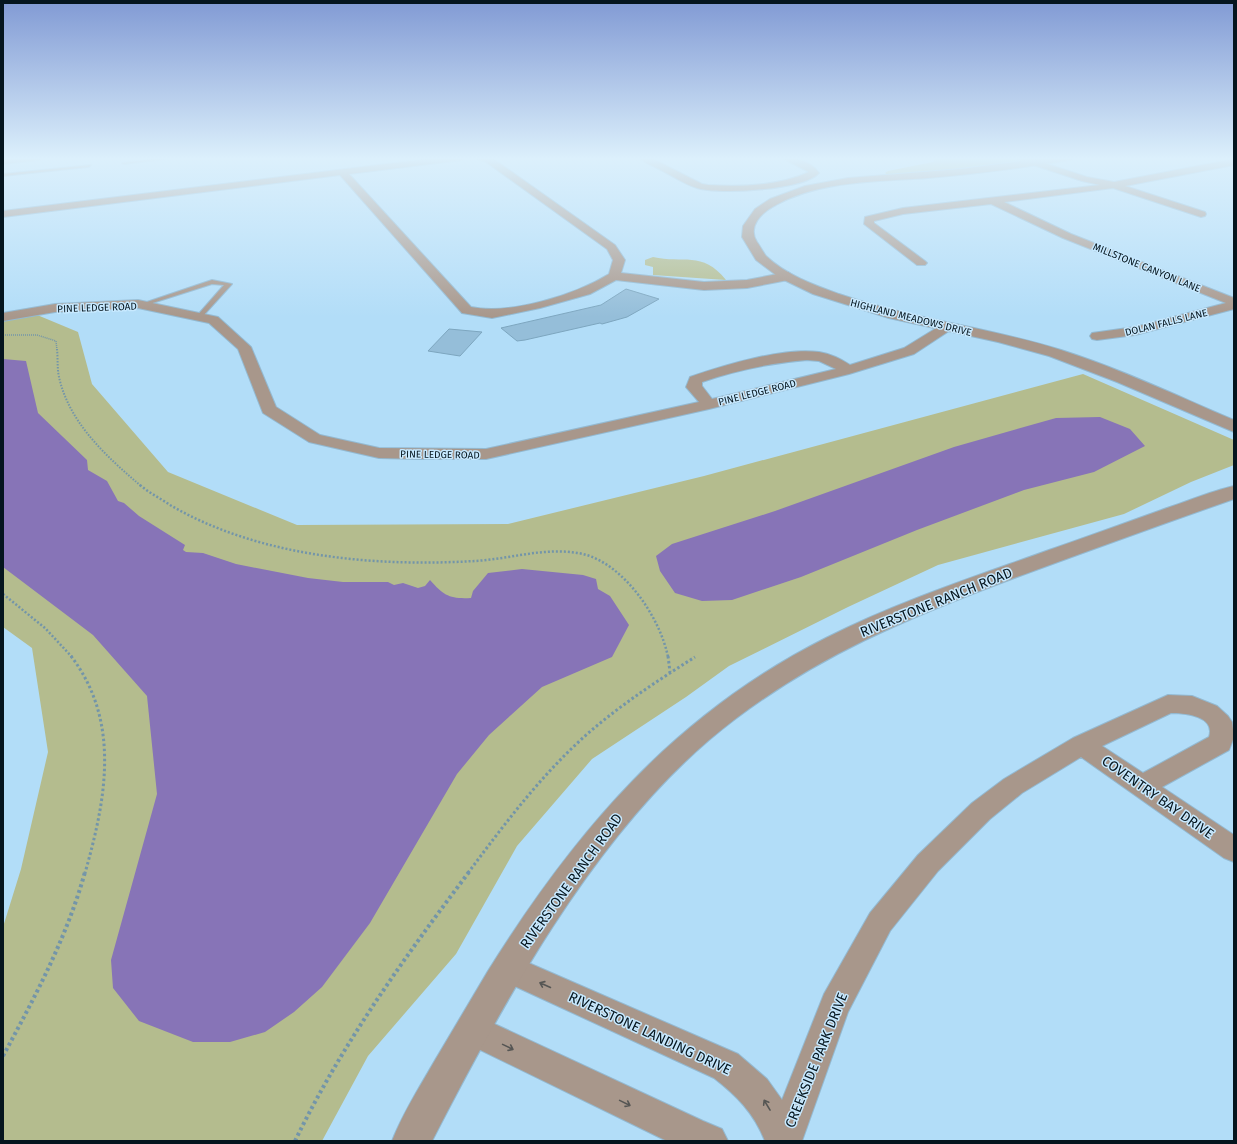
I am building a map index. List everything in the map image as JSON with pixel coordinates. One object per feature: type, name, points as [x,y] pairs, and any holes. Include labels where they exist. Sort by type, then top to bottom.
[{"type":"street","points":[[3,214],[32,210]]},
{"type":"street","points":[[377,210],[467,310],[482,314],[492,314],[570,298],[601,285],[614,276],[620,260],[611,247],[560,210]]},
{"type":"street","name":"HIGHLAND MEADOWS DRIVE","points":[[761,210],[751,219],[746,231],[750,244],[760,258],[788,276],[822,293],[877,311],[1025,345],[1078,361],[1106,371],[1234,427]]},
{"type":"street","points":[[909,210],[868,219],[869,224],[921,263]]},
{"type":"street","name":"MILLSTONE CANYON LANE","points":[[1012,210],[1067,236],[1234,302]]},
{"type":"street","points":[[1190,210],[1201,214]]},
{"type":"street","points":[[614,276],[704,286],[747,284],[788,276]]},
{"type":"street","name":"PINE LEDGE ROAD","points":[[3,317],[55,308],[141,305],[213,320],[244,347],[268,410],[315,439],[379,453],[486,454],[709,404],[849,370],[909,351],[948,327]]},
{"type":"street","name":"DOLAN FALLS LANE","points":[[1097,336],[1135,331],[1234,305]]},
{"type":"street","points":[[709,404],[694,387],[695,380],[710,374],[803,354],[820,356],[849,370]]},
{"type":"street","name":"RIVERSTONE RANCH ROAD","points":[[411,1141],[508,968],[598,840],[643,787],[697,736],[746,698],[811,657],[886,619],[1042,560],[1234,492]]},
{"type":"street","name":"CREEKSIDE PARK DRIVE","points":[[783,1141],[835,1006],[880,922],[928,863],[981,811],[1014,786],[1082,745],[1168,704],[1192,705],[1209,712],[1220,722],[1223,733],[1220,743],[1142,786]]},
{"type":"street","name":"COVENTRY BAY DRIVE","points":[[1082,745],[1234,850]]},
{"type":"street","name":"RIVERSTONE LANDING DRIVE","points":[[508,968],[726,1066],[748,1082],[762,1096],[783,1141]]},
{"type":"street","points":[[473,1030],[699,1138],[710,1141]]},
{"type":"lane","points":[[141,305],[207,283],[218,282],[229,284],[199,317]]},
{"type":"path","points":[[3,335],[37,335],[56,341],[58,375],[69,404],[88,437],[123,473],[149,492],[201,521],[243,537],[306,552],[380,560],[443,562],[491,561],[559,551],[585,555],[598,559],[624,578],[649,610],[666,650],[670,672]]},
{"type":"path","points":[[3,594],[29,612],[60,643],[82,672],[98,704],[105,741],[103,789],[94,842],[71,914],[44,979],[3,1056]]},
{"type":"path","points":[[295,1141],[352,1034],[420,936],[495,836],[547,776],[593,730],[644,689],[694,657]]},
{"type":"green space","points":[[653,257],[700,261],[709,265],[726,280],[653,275],[653,267],[645,265],[645,260]]},
{"type":"green space","points":[[30,312],[78,332],[92,384],[168,472],[297,525],[508,524],[704,476],[1083,374],[1234,440],[1234,465],[1191,482],[1124,514],[938,565],[848,607],[729,666],[686,697],[592,759],[517,846],[456,954],[368,1056],[322,1141],[3,1141],[3,927],[21,869],[48,752],[32,648],[3,627],[3,318]]},
{"type":"shaded area","points":[[3,359],[26,361],[38,413],[87,460],[88,470],[107,481],[118,501],[124,503],[139,516],[185,545],[183,550],[186,552],[203,553],[236,564],[308,578],[343,582],[388,582],[394,585],[403,583],[418,588],[425,586],[430,580],[439,590],[452,597],[458,598],[471,598],[473,591],[488,573],[522,569],[583,575],[596,579],[598,589],[610,596],[629,625],[612,657],[542,687],[489,735],[457,774],[370,923],[322,987],[294,1012],[265,1032],[230,1042],[193,1042],[139,1021],[113,988],[111,960],[157,794],[147,696],[93,635],[3,567]]},
{"type":"shaded area","points":[[1100,417],[1130,429],[1145,446],[1094,472],[1024,490],[917,530],[801,577],[732,600],[702,601],[675,593],[660,571],[656,556],[672,544],[775,511],[954,447],[1056,418]]},
{"type":"building","points":[[626,289],[659,299],[627,317],[602,324],[600,323],[525,340],[517,341],[501,328],[601,305]]},
{"type":"building","points":[[449,329],[482,332],[460,356],[428,351]]}]
